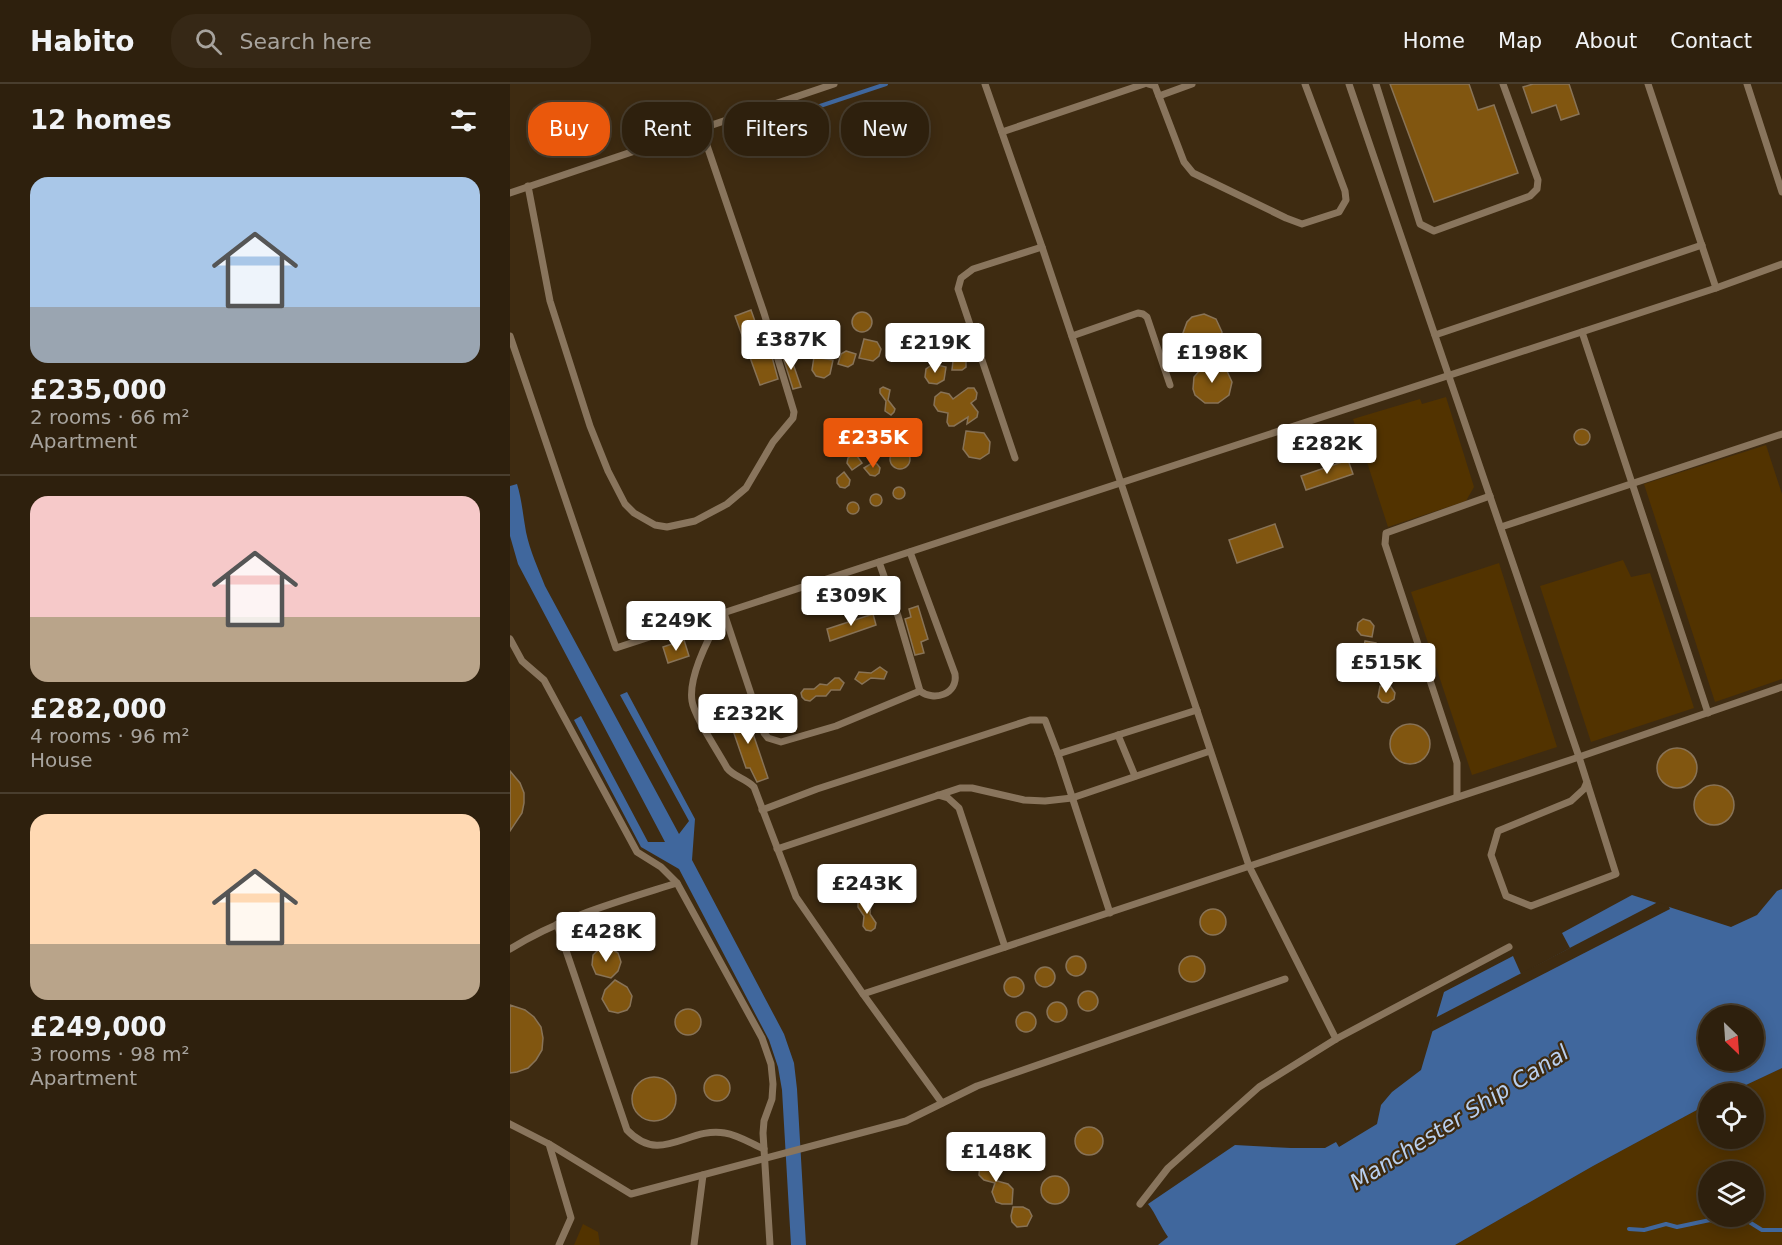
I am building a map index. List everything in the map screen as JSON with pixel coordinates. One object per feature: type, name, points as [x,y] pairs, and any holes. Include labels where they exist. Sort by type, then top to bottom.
[{"type":"lane","points":[[712,124],[834,84]]},
{"type":"lane","points":[[985,84],[1042,247],[1249,866],[1336,1039]]},
{"type":"lane","points":[[1002,132],[1146,84],[1155,86],[1184,162],[1193,173],[1302,224],[1339,212],[1346,200],[1345,191],[1305,84]]},
{"type":"lane","points":[[1159,96],[1192,84]]},
{"type":"lane","points":[[1349,84],[1580,757],[1616,874],[1531,906],[1506,896],[1491,855],[1498,831],[1571,801],[1584,789],[1587,782]]},
{"type":"lane","points":[[1376,84],[1420,224],[1434,231],[1530,196],[1537,189],[1538,180],[1503,84]]},
{"type":"lane","points":[[1648,84],[1716,288]]},
{"type":"lane","points":[[1747,84],[1782,192]]},
{"type":"lane","points":[[510,193],[622,154]]},
{"type":"lane","points":[[528,186],[550,301],[590,426],[608,471],[625,504],[654,525],[667,527],[695,521],[727,504],[746,488],[773,442],[793,418],[794,412],[764,313],[711,156]]},
{"type":"lane","points":[[1435,335],[1702,245]]},
{"type":"lane","points":[[1015,458],[958,289],[961,278],[973,269],[1042,247]]},
{"type":"lane","points":[[510,336],[616,648],[1449,376],[1782,264]]},
{"type":"lane","points":[[1072,336],[1138,313],[1143,314],[1147,317],[1170,385]]},
{"type":"lane","points":[[1582,332],[1708,712]]},
{"type":"lane","points":[[1501,527],[1782,434]]},
{"type":"lane","points":[[1457,797],[1454,753],[1385,544],[1386,533],[1490,495]]},
{"type":"lane","points":[[879,562],[920,691],[926,696],[936,696],[947,692],[954,687],[956,682],[949,655],[910,552]]},
{"type":"lane","points":[[723,613],[764,733],[774,741],[781,742],[836,726],[920,691]]},
{"type":"lane","points":[[723,613],[704,646],[695,676],[692,702],[727,768],[733,775],[754,787],[796,897],[942,1103]]},
{"type":"lane","points":[[510,639],[522,661],[544,680],[637,852],[661,867],[677,882],[762,1038],[771,1064],[773,1084],[764,1121],[770,1245]]},
{"type":"lane","points":[[863,994],[1580,757],[1782,687]]},
{"type":"lane","points":[[1058,754],[1197,710]]},
{"type":"lane","points":[[762,810],[817,789],[1030,720],[1045,720],[1110,913]]},
{"type":"lane","points":[[1118,735],[1136,776]]},
{"type":"lane","points":[[777,849],[960,788],[972,788],[1024,800],[1045,801],[1072,798],[1210,751]]},
{"type":"lane","points":[[937,795],[948,798],[958,807],[1005,947]]},
{"type":"lane","points":[[510,949],[557,924],[677,882]]},
{"type":"lane","points":[[557,924],[627,1130],[643,1144],[653,1146],[711,1132],[726,1133],[764,1149]]},
{"type":"lane","points":[[1140,1204],[1167,1168],[1259,1087],[1336,1039],[1509,947]]},
{"type":"lane","points":[[510,1124],[549,1144],[632,1194],[906,1121],[978,1086],[1285,980]]},
{"type":"lane","points":[[549,1144],[571,1218],[559,1245]]},
{"type":"lane","points":[[693,1245],[703,1175]]},
{"type":"shaded area","points":[[1446,397],[1474,487],[1466,501],[1388,527],[1353,419],[1420,399],[1422,404]]},
{"type":"shaded area","points":[[1766,445],[1782,494],[1782,679],[1715,702],[1644,484]]},
{"type":"shaded area","points":[[1623,560],[1631,577],[1650,573],[1694,708],[1591,742],[1540,586]]},
{"type":"shaded area","points":[[1499,563],[1557,747],[1472,775],[1411,592]]},
{"type":"shaded area","points":[[1782,1068],[1782,1245],[1455,1245],[1698,1109],[1698,1149],[1764,1149],[1764,1083],[1750,1083]]},
{"type":"shaded area","points":[[583,1224],[598,1232],[600,1245],[574,1245]]},
{"type":"water","points":[[517,484],[528,539],[545,586],[679,834],[689,821],[620,695],[627,692],[695,819],[692,860],[784,1034],[794,1063],[797,1089],[806,1245],[791,1245],[782,1090],[778,1067],[769,1040],[679,869],[641,847],[574,720],[581,716],[648,842],[665,842],[518,564],[510,536],[510,486]]},
{"type":"water","name":"Manchester Ship Canal","points":[[1782,889],[1782,1068],[1750,1083],[1698,1083],[1698,1109],[1455,1245],[1158,1245],[1168,1237],[1148,1204],[1235,1145],[1325,1148],[1336,1142],[1339,1147],[1377,1124],[1381,1105],[1392,1092],[1421,1070],[1444,992],[1513,956],[1521,974],[1570,948],[1562,933],[1632,895],[1731,927],[1757,915],[1777,891]]},
{"type":"pier","points":[[1658,902],[1668,905],[1670,909],[1429,1033],[1433,1019]]},
{"type":"building","points":[[1390,84],[1469,84],[1478,110],[1494,105],[1518,173],[1434,202]]},
{"type":"building","points":[[1533,84],[1569,84],[1579,114],[1561,120],[1556,105],[1532,113],[1523,87]]},
{"type":"building","points":[[751,310],[768,358],[772,357],[778,379],[760,385],[735,316]]},
{"type":"building","points":[[858,312],[866,312],[872,318],[872,326],[866,332],[858,332],[852,326],[852,318]]},
{"type":"building","points":[[1204,314],[1216,319],[1222,332],[1219,345],[1210,356],[1190,350],[1183,339],[1187,322],[1192,317]]},
{"type":"building","points":[[809,329],[817,329],[823,335],[823,343],[817,349],[809,349],[803,343],[803,335]]},
{"type":"building","points":[[864,339],[877,342],[881,349],[879,356],[873,361],[859,358]]},
{"type":"building","points":[[846,351],[856,354],[853,364],[848,367],[838,364],[841,354]]},
{"type":"building","points":[[789,352],[801,387],[793,389],[782,354]]},
{"type":"building","points":[[814,357],[833,360],[830,374],[824,378],[816,376],[812,370]]},
{"type":"building","points":[[957,357],[962,357],[966,361],[966,367],[962,370],[952,370],[953,361]]},
{"type":"building","points":[[1206,363],[1226,369],[1232,382],[1229,395],[1218,403],[1205,403],[1195,395],[1193,389],[1194,377]]},
{"type":"building","points":[[933,364],[946,367],[944,380],[937,384],[929,383],[925,377],[926,369]]},
{"type":"building","points":[[883,387],[890,390],[888,400],[895,409],[891,415],[885,411],[886,401],[880,393]]},
{"type":"building","points":[[968,388],[974,388],[977,393],[976,399],[971,403],[978,412],[977,417],[967,424],[968,417],[954,426],[949,426],[948,413],[938,411],[934,405],[935,397],[941,392],[949,394],[953,399]]},
{"type":"building","points":[[1582,429],[1588,431],[1590,437],[1588,443],[1582,445],[1576,443],[1574,437],[1576,431]]},
{"type":"building","points":[[966,431],[984,433],[990,442],[989,453],[980,459],[969,457],[963,449]]},
{"type":"building","points":[[900,449],[907,452],[910,459],[907,466],[900,469],[893,466],[890,459],[893,452]]},
{"type":"building","points":[[852,455],[857,456],[862,463],[852,470],[847,463],[848,458]]},
{"type":"building","points":[[1348,460],[1353,474],[1306,490],[1301,476]]},
{"type":"building","points":[[872,463],[877,464],[880,468],[879,473],[875,476],[870,475],[864,468]]},
{"type":"building","points":[[844,472],[850,480],[849,485],[845,488],[840,487],[837,483],[837,478]]},
{"type":"building","points":[[901,487],[904,488],[904,498],[897,499],[894,498],[893,491],[894,488]]},
{"type":"building","points":[[878,494],[881,495],[881,505],[874,506],[871,505],[870,498],[871,495]]},
{"type":"building","points":[[855,502],[858,503],[858,513],[851,514],[848,513],[847,506],[848,503]]},
{"type":"building","points":[[1275,524],[1283,547],[1237,563],[1229,540]]},
{"type":"building","points":[[918,606],[928,639],[921,642],[924,653],[915,655],[905,619],[911,617],[909,609]]},
{"type":"building","points":[[873,614],[876,625],[830,641],[827,629]]},
{"type":"building","points":[[1363,619],[1370,621],[1374,626],[1372,637],[1361,635],[1357,630],[1358,623]]},
{"type":"building","points":[[684,640],[689,656],[668,663],[663,647]]},
{"type":"building","points":[[1365,641],[1376,643],[1380,648],[1378,660],[1386,671],[1384,682],[1373,680],[1369,675],[1371,663],[1363,652]]},
{"type":"building","points":[[880,667],[887,672],[884,679],[871,678],[862,684],[855,679],[859,672],[871,673]]},
{"type":"building","points":[[835,678],[839,678],[844,683],[840,690],[831,690],[826,696],[816,696],[810,701],[802,697],[801,693],[804,689],[814,689],[820,684],[827,685]]},
{"type":"building","points":[[1380,686],[1391,687],[1395,693],[1394,699],[1388,703],[1382,702],[1378,697]]},
{"type":"building","points":[[745,710],[768,778],[757,782],[750,768],[746,768],[728,716]]},
{"type":"building","points":[[1410,724],[1418,725],[1424,730],[1429,736],[1429,752],[1424,758],[1418,763],[1410,764],[1402,763],[1396,758],[1391,752],[1390,744],[1391,736],[1396,730],[1402,725]]},
{"type":"building","points":[[1677,748],[1685,749],[1691,754],[1696,760],[1696,776],[1691,782],[1685,787],[1677,788],[1669,787],[1663,782],[1658,776],[1657,768],[1658,760],[1663,754],[1669,749]]},
{"type":"building","points":[[510,771],[520,783],[524,793],[524,803],[522,813],[510,831]]},
{"type":"building","points":[[1714,785],[1722,786],[1728,791],[1733,797],[1733,813],[1728,819],[1722,824],[1714,825],[1706,824],[1700,819],[1695,813],[1694,805],[1695,797],[1700,791],[1706,786]]},
{"type":"building","points":[[868,899],[871,904],[870,914],[876,923],[875,928],[871,931],[866,930],[863,926],[864,916],[858,907],[858,902]]},
{"type":"building","points":[[1213,909],[1222,913],[1226,922],[1222,931],[1213,935],[1204,931],[1200,922],[1204,913]]},
{"type":"building","points":[[610,948],[618,953],[621,962],[618,971],[611,978],[596,974],[592,965],[593,955],[597,951]]},
{"type":"building","points":[[1076,956],[1083,959],[1086,966],[1083,973],[1076,976],[1069,973],[1066,966],[1069,959]]},
{"type":"building","points":[[1192,956],[1201,960],[1205,969],[1201,978],[1192,982],[1183,978],[1179,969],[1183,960]]},
{"type":"building","points":[[1045,967],[1052,970],[1055,977],[1052,984],[1045,987],[1038,984],[1035,977],[1038,970]]},
{"type":"building","points":[[1014,977],[1021,980],[1024,987],[1021,994],[1014,997],[1007,994],[1004,987],[1007,980]]},
{"type":"building","points":[[615,980],[627,987],[632,996],[627,1010],[618,1013],[609,1011],[602,999],[605,990]]},
{"type":"building","points":[[1088,991],[1095,994],[1098,1001],[1095,1008],[1088,1011],[1081,1008],[1078,1001],[1081,994]]},
{"type":"building","points":[[1057,1002],[1064,1005],[1067,1012],[1064,1019],[1057,1022],[1050,1019],[1047,1012],[1050,1005]]},
{"type":"building","points":[[510,1005],[525,1010],[534,1017],[541,1027],[543,1038],[542,1050],[536,1060],[528,1068],[510,1073]]},
{"type":"building","points":[[688,1009],[697,1013],[701,1022],[697,1031],[688,1035],[679,1031],[675,1022],[679,1013]]},
{"type":"building","points":[[1026,1012],[1033,1015],[1036,1022],[1033,1029],[1026,1032],[1019,1029],[1016,1022],[1019,1015]]},
{"type":"building","points":[[717,1075],[726,1079],[730,1088],[726,1097],[717,1101],[708,1097],[704,1088],[708,1079]]},
{"type":"building","points":[[654,1077],[669,1084],[676,1099],[669,1114],[654,1121],[639,1114],[632,1099],[639,1084]]},
{"type":"building","points":[[1089,1127],[1099,1131],[1103,1141],[1099,1151],[1089,1155],[1079,1151],[1075,1141],[1079,1131]]},
{"type":"building","points":[[990,1160],[996,1163],[999,1169],[997,1181],[1008,1184],[1013,1189],[1012,1204],[996,1202],[992,1192],[995,1183],[984,1180],[979,1175],[980,1164]]},
{"type":"building","points":[[1055,1176],[1065,1180],[1069,1190],[1065,1200],[1055,1204],[1045,1200],[1041,1190],[1045,1180]]},
{"type":"building","points":[[1013,1207],[1023,1207],[1029,1210],[1032,1216],[1027,1226],[1017,1227],[1012,1222]]},
{"type":"waterway","points":[[829,103],[886,84]]},
{"type":"waterway","points":[[1629,1229],[1644,1230],[1666,1224],[1677,1227],[1710,1220],[1727,1226],[1746,1220],[1762,1230],[1782,1230]]}]
